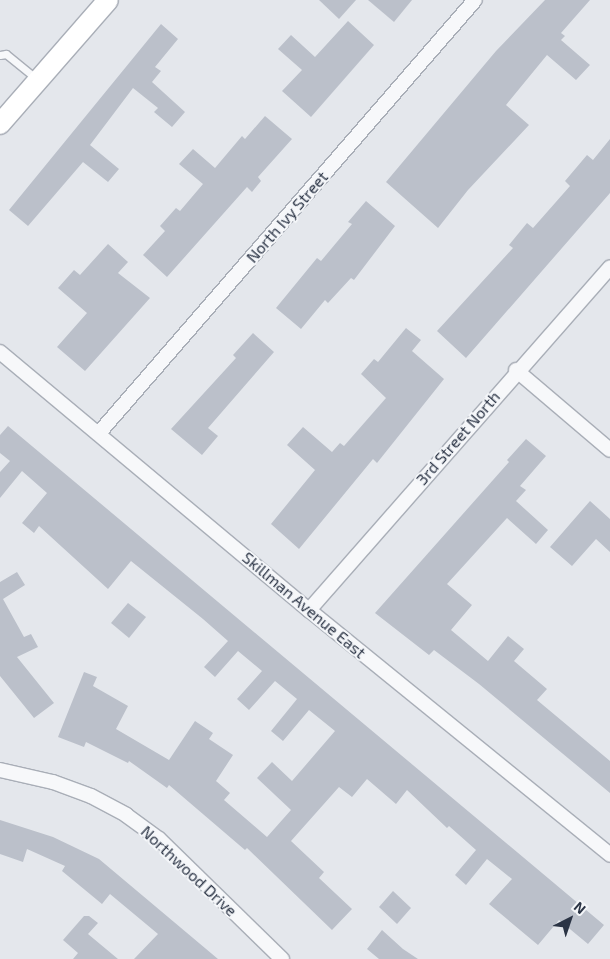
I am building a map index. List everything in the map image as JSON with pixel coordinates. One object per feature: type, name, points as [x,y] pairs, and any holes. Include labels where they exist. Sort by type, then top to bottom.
[{"type":"street","points":[[0,123],[108,0]]},
{"type":"street","name":"North Ivy Street","points":[[98,434],[475,0]]},
{"type":"street","name":"3rd Street North","points":[[309,610],[516,370],[610,267]]},
{"type":"street","name":"Skillman Avenue East","points":[[0,352],[309,610],[610,855]]},
{"type":"street","points":[[516,370],[610,450]]},
{"type":"street","name":"Northwood Drive","points":[[0,770],[53,782],[91,796],[126,815],[159,839],[282,959]]},
{"type":"lane","points":[[0,55],[6,54],[38,80]]},
{"type":"building","points":[[319,0],[356,0],[339,19]]},
{"type":"building","points":[[368,0],[412,0],[394,22]]},
{"type":"building","points":[[545,0],[590,0],[561,33],[565,36],[561,40],[590,65],[576,80],[547,55],[506,105],[529,125],[468,190],[438,228],[386,182],[496,51]]},
{"type":"building","points":[[348,21],[374,45],[311,117],[282,91],[302,70],[278,49],[291,35],[315,57]]},
{"type":"building","points":[[161,24],[178,39],[155,67],[161,71],[152,82],[185,112],[172,127],[154,112],[158,108],[133,88],[90,145],[119,169],[108,182],[83,162],[28,226],[9,210]]},
{"type":"building","points":[[265,116],[292,139],[258,177],[261,181],[252,192],[247,187],[167,277],[143,255],[165,231],[160,226],[176,208],[180,211],[203,184],[179,164],[193,149],[215,168],[242,136],[245,139]]},
{"type":"building","points":[[610,139],[610,193],[466,358],[437,331],[513,248],[509,245],[527,223],[533,228],[570,186],[565,181],[587,155],[593,160]]},
{"type":"building","points":[[366,201],[395,226],[354,280],[351,278],[328,303],[325,300],[301,329],[276,308],[317,258],[321,261],[352,224],[348,222]]},
{"type":"building","points":[[108,244],[128,262],[118,273],[150,298],[85,371],[57,347],[87,313],[58,288],[74,270],[80,275]]},
{"type":"building","points":[[406,328],[421,340],[412,351],[444,379],[377,463],[373,459],[299,549],[271,524],[315,470],[287,445],[303,427],[332,452],[340,443],[344,446],[386,398],[361,374],[374,359],[378,362]]},
{"type":"building","points":[[253,333],[274,352],[208,428],[218,436],[202,455],[171,429],[236,358],[233,355]]},
{"type":"building","points":[[8,426],[604,925],[588,944],[559,920],[538,945],[489,904],[512,879],[487,859],[466,885],[455,875],[476,850],[449,826],[447,828],[407,790],[396,804],[367,779],[352,797],[339,787],[291,841],[324,872],[319,878],[352,909],[332,930],[247,848],[245,850],[169,785],[167,788],[129,761],[128,763],[86,742],[84,747],[58,737],[84,672],[97,677],[93,686],[128,706],[116,729],[169,760],[195,721],[213,733],[209,739],[233,755],[216,781],[230,793],[224,800],[267,837],[291,810],[257,778],[272,762],[292,781],[335,731],[309,710],[283,741],[271,731],[297,699],[275,681],[249,710],[237,699],[262,671],[238,651],[215,677],[204,667],[228,641],[203,619],[131,561],[108,589],[39,526],[34,533],[22,523],[47,493],[22,471],[0,498],[0,472],[10,461],[0,453],[0,435]]},
{"type":"building","points":[[526,439],[546,456],[520,486],[526,490],[516,501],[548,530],[536,544],[507,518],[447,584],[472,605],[451,630],[488,661],[508,636],[524,649],[514,661],[547,689],[537,700],[610,761],[610,793],[479,684],[434,650],[429,655],[375,613],[509,462],[507,460]]},
{"type":"building","points":[[590,501],[610,519],[610,552],[596,539],[572,566],[550,547]]},
{"type":"building","points":[[17,572],[25,585],[3,599],[24,637],[31,634],[38,647],[17,657],[54,703],[34,718],[0,676],[0,582]]},
{"type":"building","points":[[128,603],[146,617],[129,638],[111,623]]},
{"type":"building","points":[[0,820],[53,837],[99,859],[218,959],[134,959],[158,934],[110,894],[102,904],[62,871],[65,866],[27,849],[23,862],[0,854]]},
{"type":"building","points":[[393,891],[411,908],[397,924],[379,907]]},
{"type":"building","points":[[84,916],[89,916],[98,923],[88,934],[118,959],[73,959],[78,953],[63,940]]},
{"type":"building","points":[[382,930],[403,949],[418,959],[379,959],[367,949]]}]
